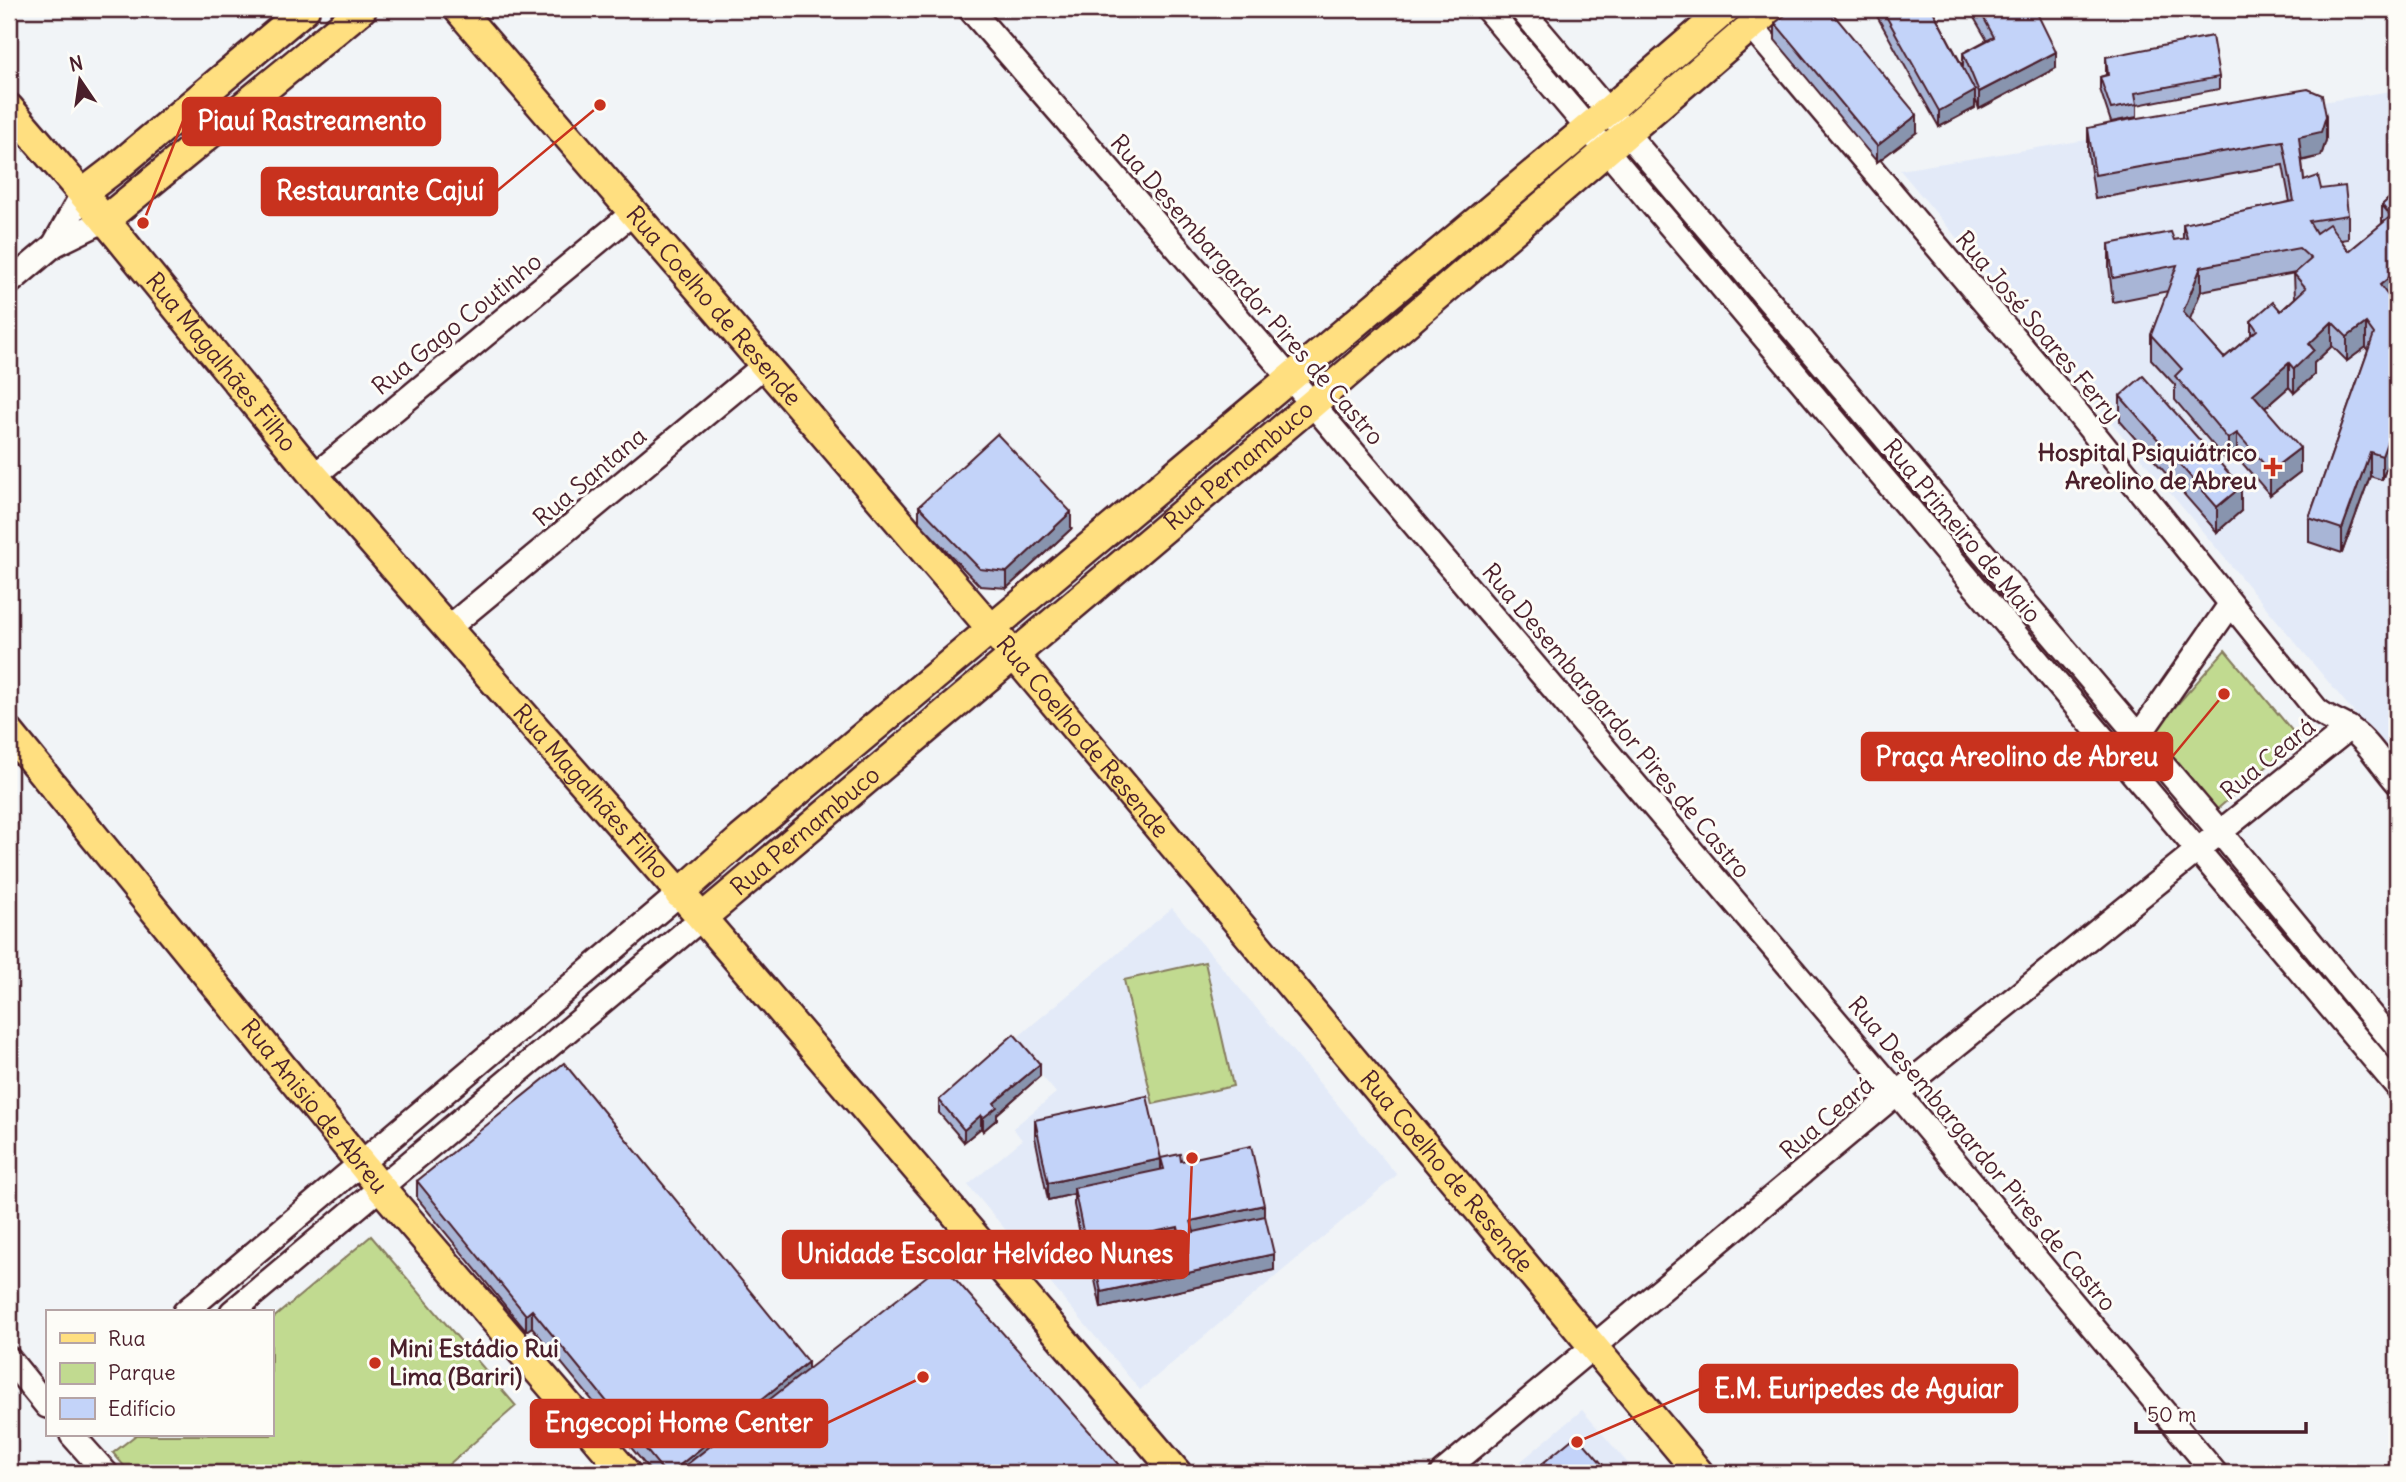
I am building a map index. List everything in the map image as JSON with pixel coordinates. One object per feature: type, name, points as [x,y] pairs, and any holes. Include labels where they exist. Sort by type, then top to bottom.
[{"type":"main road","points":[[83,193],[305,9]]},
{"type":"main road","points":[[106,220],[362,9]]},
{"type":"main road","name":"Rua Coelho de Resende","points":[[458,9],[1014,655],[1699,1473]]},
{"type":"main road","name":"Rua Pernambuco","points":[[679,894],[1726,9]]},
{"type":"main road","name":"Rua Pernambuco","points":[[702,918],[1312,404],[1761,18]]},
{"type":"main road","name":"Rua Magalhães Filho","points":[[9,108],[106,220],[314,476],[702,918],[1177,1473]]},
{"type":"main road","name":"Rua Anisio de Abreu","points":[[9,732],[381,1188],[626,1473]]},
{"type":"street","name":"Rua Desembargardor Pires de Castro","points":[[970,9],[1291,379],[1897,1093],[2214,1473]]},
{"type":"street","name":"Rua Primeiro de Maio","points":[[1486,9],[1598,119],[2138,735],[2397,1048]]},
{"type":"street","name":"Rua Primeiro de Maio","points":[[1521,9],[1598,119]]},
{"type":"street","name":"Rua José Soares Ferry","points":[[1761,18],[2316,709],[2325,717],[2349,728],[2397,782]]},
{"type":"street","name":"Rua Primeiro de Maio","points":[[1618,142],[2123,762],[2397,1086]]},
{"type":"street","points":[[54,244],[83,193]]},
{"type":"street","name":"Rua Gago Coutinho","points":[[314,476],[634,212]]},
{"type":"street","points":[[9,283],[54,244],[106,220]]},
{"type":"street","name":"Rua Santana","points":[[447,629],[766,364]]},
{"type":"street","points":[[2123,762],[2138,735],[2230,605]]},
{"type":"street","name":"Rua Ceará","points":[[1442,1473],[1897,1093],[2349,728]]},
{"type":"street","points":[[187,1310],[679,894]]},
{"type":"street","points":[[234,1310],[702,918]]},
{"type":"street","points":[[13,1372],[46,1405]]},
{"type":"street","points":[[79,1437],[106,1473]]},
{"type":"shaded area","name":"Hospital Psiquiátrico Areolino de Abreu","points":[[2397,90],[2397,764],[1900,170]]},
{"type":"shaded area","points":[[1172,908],[1397,1175],[1140,1390],[968,1185],[1022,1140],[1013,1128],[1056,1093],[1013,1041]]},
{"type":"shaded area","points":[[1582,1410],[1636,1473],[1507,1473]]},
{"type":"green space","points":[[2225,650],[2299,739],[2208,817],[2147,739]]},
{"type":"green space","points":[[1205,962],[1233,1086],[1153,1104],[1124,980]]},
{"type":"green space","name":"Mini Estádio Rui Lima (Bariri)","points":[[371,1236],[516,1406],[439,1473],[130,1473],[113,1453],[135,1436],[273,1436],[273,1318]]},
{"type":"building","points":[[1793,9],[1829,9],[1917,115],[1877,146],[1775,23]]},
{"type":"building","points":[[1882,9],[1932,9],[1975,91],[1939,111]]},
{"type":"building","points":[[1979,9],[2035,9],[2056,52],[1979,92],[1963,53],[1994,37]]},
{"type":"building","points":[[2212,36],[2219,77],[2135,93],[2137,104],[2111,109],[2100,77],[2108,75],[2106,57]]},
{"type":"building","points":[[2308,89],[2322,95],[2326,116],[2321,132],[2299,137],[2304,181],[2318,176],[2321,189],[2345,186],[2348,215],[2309,221],[2316,233],[2329,224],[2349,251],[2391,216],[2382,205],[2397,191],[2397,271],[2380,285],[2397,308],[2397,414],[2382,456],[2370,452],[2342,529],[2309,518],[2374,334],[2366,323],[2347,337],[2332,322],[2309,344],[2314,350],[2294,369],[2289,363],[2253,394],[2300,448],[2270,471],[2237,433],[2228,439],[2175,376],[2182,369],[2151,335],[2177,265],[2113,278],[2109,244],[2171,232],[2174,240],[2187,238],[2183,224],[2294,201],[2283,141],[2095,175],[2088,128]],"holes":[[[2299,248],[2311,259],[2294,274],[2306,288],[2281,311],[2273,302],[2251,321],[2257,330],[2224,358],[2183,312],[2201,267]]]},
{"type":"building","points":[[2143,376],[2241,487],[2217,507],[2120,396]]},
{"type":"building","points":[[997,434],[1071,512],[1007,572],[980,569],[919,506]]},
{"type":"building","points":[[1014,1034],[1040,1064],[994,1103],[997,1107],[983,1118],[981,1115],[964,1130],[939,1100]]},
{"type":"building","points":[[564,1063],[808,1362],[670,1473],[665,1473],[532,1310],[526,1315],[417,1181]]},
{"type":"building","points":[[1147,1096],[1161,1159],[1048,1183],[1035,1120]]},
{"type":"building","points":[[1251,1146],[1264,1205],[1191,1221],[1194,1232],[1265,1216],[1274,1254],[1101,1292],[1093,1254],[1180,1236],[1178,1227],[1086,1246],[1074,1188],[1164,1169],[1161,1158],[1180,1154],[1181,1161]]},
{"type":"building","points":[[942,1264],[1126,1473],[691,1473],[685,1466]]},
{"type":"building","points":[[1577,1435],[1610,1473],[1531,1473]]},
{"type":"place","name":"Restaurante Cajuí","points":[[600,105]]},
{"type":"place","name":"Piauí Rastreamento","points":[[143,223]]},
{"type":"place","name":"Hospital Psiquiátrico Areolino de Abreu","points":[[2273,467]]},
{"type":"place","name":"Praça Areolino de Abreu","points":[[2224,694]]},
{"type":"place","name":"Unidade Escolar Helvídeo Nunes","points":[[1192,1158]]},
{"type":"place","name":"Mini Estádio Rui Lima (Bariri)","points":[[375,1363]]},
{"type":"place","name":"Engecopi Home Center","points":[[923,1377]]},
{"type":"place","name":"E.M. Euripedes de Aguiar","points":[[1577,1442]]}]
